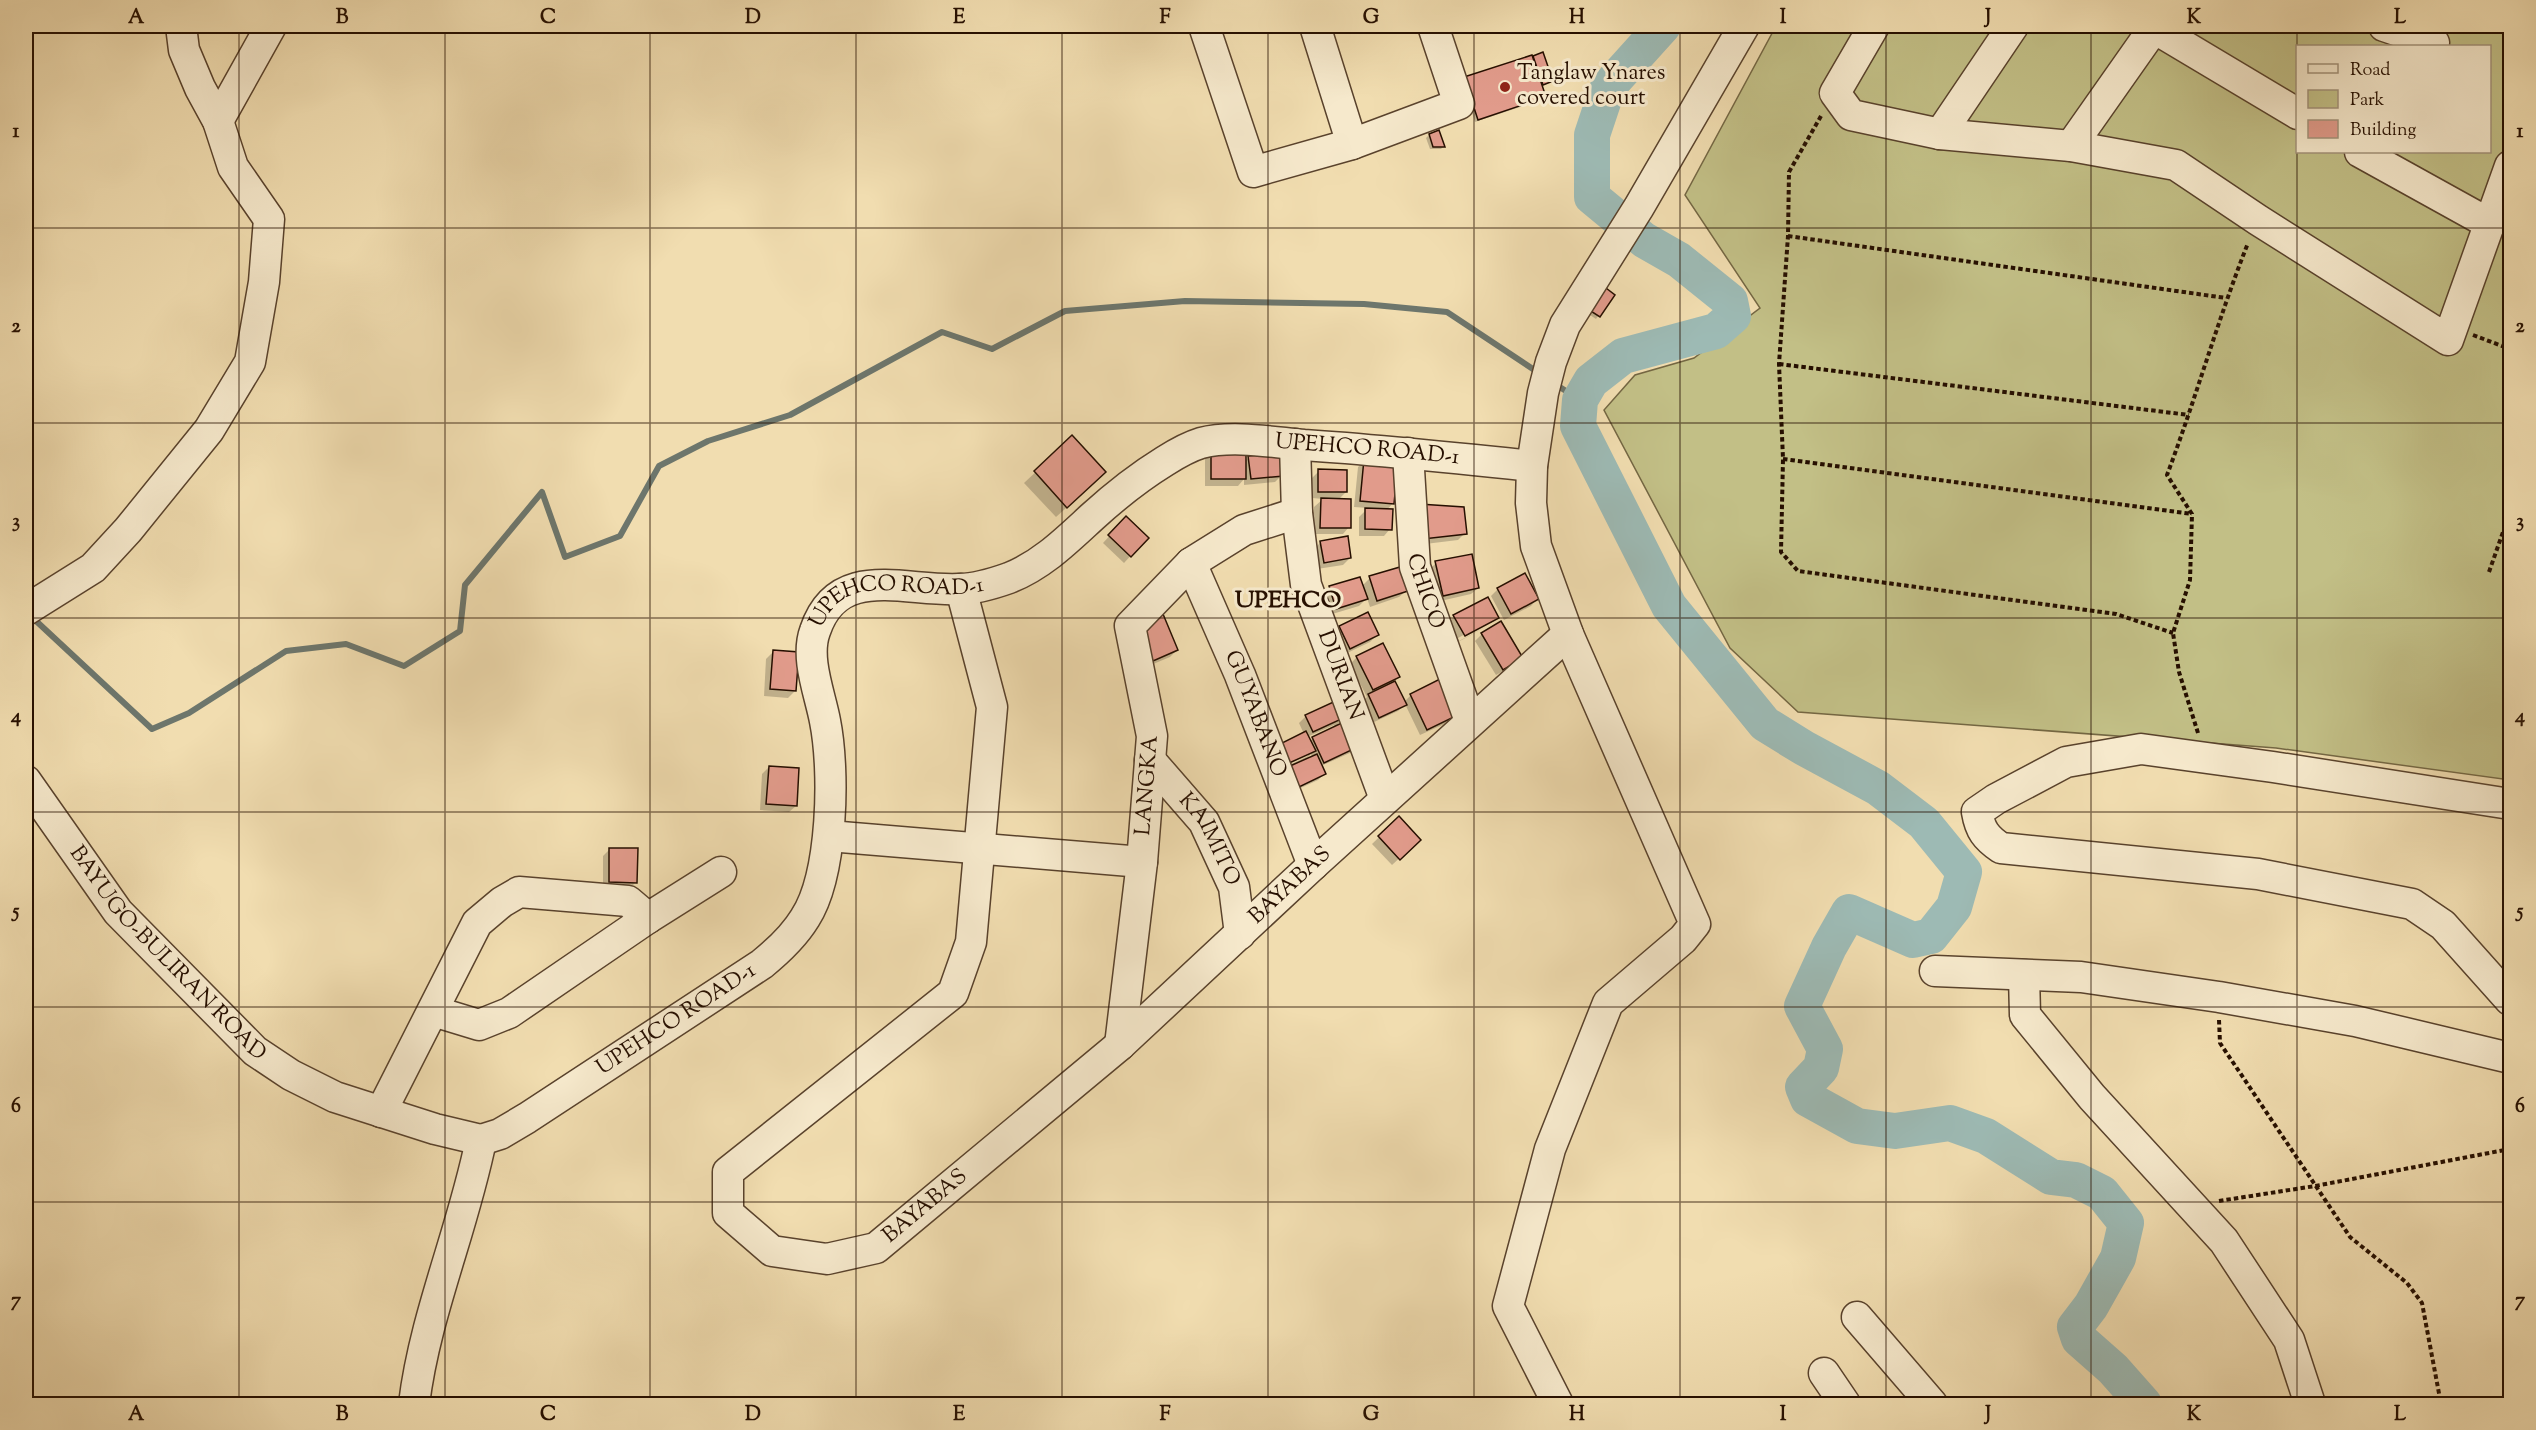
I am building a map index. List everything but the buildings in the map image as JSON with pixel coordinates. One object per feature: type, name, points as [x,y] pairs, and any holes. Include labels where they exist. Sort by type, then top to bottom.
[{"type":"street","points":[[26,610],[93,568],[128,530],[210,430],[250,362],[264,282],[269,219],[233,167],[218,121],[200,88],[184,50],[182,26]]},
{"type":"street","points":[[218,121],[271,26]]},
{"type":"street","points":[[1204,26],[1253,172],[1352,144],[1459,104],[1433,26]]},
{"type":"street","points":[[1315,26],[1352,144]]},
{"type":"street","points":[[1558,1404],[1508,1306],[1550,1149],[1608,1003],[1683,939],[1695,924],[1568,634],[1536,546],[1531,503],[1532,466],[1543,393],[1551,362],[1565,325],[1639,207],[1744,26]]},
{"type":"street","points":[[1874,26],[1835,93],[1851,115],[1941,134],[2071,146],[2176,165],[2258,220],[2448,340],[2511,166]]},
{"type":"street","points":[[1941,134],[2013,26]]},
{"type":"street","points":[[2384,26],[2435,38]]},
{"type":"street","points":[[2071,146],[2154,28],[2296,113]]},
{"type":"street","points":[[2364,153],[2396,161],[2490,224]]},
{"type":"street","name":"UPEHCO ROAD-1","points":[[481,1140],[500,1134],[527,1118],[762,964],[779,950],[806,918],[822,877],[829,836],[826,730],[811,647],[815,631],[823,615],[833,600],[843,591],[866,585],[961,589],[1009,578],[1034,565],[1065,544],[1091,518],[1140,477],[1183,450],[1201,443],[1224,440],[1295,444],[1532,466]]},
{"type":"street","name":"DURIAN","points":[[1295,444],[1296,513],[1306,585],[1385,799]]},
{"type":"street","name":"CHICO","points":[[1408,453],[1415,567],[1470,721]]},
{"type":"street","name":"LANGKA","points":[[1120,1045],[1142,862],[1152,736],[1130,626],[1191,563],[1244,530],[1296,513]]},
{"type":"street","name":"GUYABANO","points":[[1191,563],[1240,675],[1313,865]]},
{"type":"street","name":"BAYABAS","points":[[961,589],[992,707],[971,942],[953,993],[728,1172],[728,1213],[772,1251],[827,1259],[876,1248],[1120,1045],[1313,865],[1568,634]]},
{"type":"street","points":[[2511,804],[2141,750],[2066,762],[1996,799],[1977,812],[1979,828],[1989,840],[2001,848],[2258,874],[2412,904],[2443,925],[2511,1000]]},
{"type":"street","name":"KAIMITO","points":[[1150,760],[1204,822],[1234,887],[1240,934]]},
{"type":"street","name":"BAYUGO-BULIRAN ROAD","points":[[26,781],[118,912],[255,1051],[291,1075],[336,1096],[381,1112]]},
{"type":"street","points":[[829,836],[1142,862]]},
{"type":"street","points":[[432,1011],[479,1025],[509,1013],[648,918],[721,872]]},
{"type":"street","points":[[414,1404],[429,1324],[463,1215],[481,1140],[381,1112],[477,922],[502,902],[519,892],[628,901],[648,918]]},
{"type":"street","points":[[1935,971],[2081,977],[2355,1022],[2511,1058]]},
{"type":"street","points":[[2024,975],[2025,1015],[2092,1097],[2224,1241],[2289,1340],[2310,1404]]},
{"type":"street","points":[[1857,1317],[1932,1404]]},
{"type":"street","points":[[1824,1373],[1845,1404]]},
{"type":"path","points":[[1835,93],[1789,172],[1788,236],[1779,364],[1783,459],[1781,552],[1798,571],[2116,614],[2173,633]]},
{"type":"path","points":[[2206,758],[2179,672],[2173,633],[2190,580],[2192,514],[2167,475],[2189,416],[2226,298],[2258,220]]},
{"type":"path","points":[[1788,236],[2226,298]]},
{"type":"path","points":[[2453,328],[2511,349]]},
{"type":"path","points":[[1779,364],[2189,416]]},
{"type":"path","points":[[1783,459],[2192,514]]},
{"type":"path","points":[[2489,573],[2511,512]]},
{"type":"path","points":[[2219,998],[2220,1042],[2315,1186],[2350,1237],[2407,1283],[2422,1303],[2441,1404]]},
{"type":"path","points":[[2191,1205],[2315,1186],[2511,1149]]},
{"type":"green space","points":[[1776,26],[2510,26],[2510,780],[2276,748],[1798,712],[1730,648],[1604,410],[1635,375],[1694,358],[1760,308],[1685,195]]},
{"type":"waterway","points":[[1663,26],[1608,87],[1592,135],[1592,197],[1644,240],[1679,260],[1730,301],[1733,316],[1716,331],[1623,356],[1591,381],[1580,400],[1578,426],[1669,606],[1765,724],[1878,788],[1924,823],[1964,872],[1954,907],[1931,936],[1913,940],[1849,912],[1829,947],[1802,1006],[1825,1049],[1821,1068],[1803,1087],[1808,1099],[1857,1126],[1895,1131],[1950,1123],[1986,1136],[2051,1177],[2076,1180],[2102,1193],[2126,1223],[2118,1258],[2091,1306],[2075,1327],[2079,1339],[2113,1369],[2144,1404]]},
{"type":"waterway","points":[[35,620],[152,729],[189,713],[286,651],[346,644],[404,666],[460,631],[465,585],[542,492],[565,557],[620,536],[659,466],[708,441],[790,415],[942,332],[992,349],[1065,311],[1185,301],[1364,304],[1447,312],[1539,373]]},
{"type":"waterway","points":[[1555,384],[1580,400]]},
{"type":"place","name":"Tanglaw Ynares covered court","points":[[1505,87]]},
{"type":"district","name":"UPEHCO","points":[[1288,601]]}]
